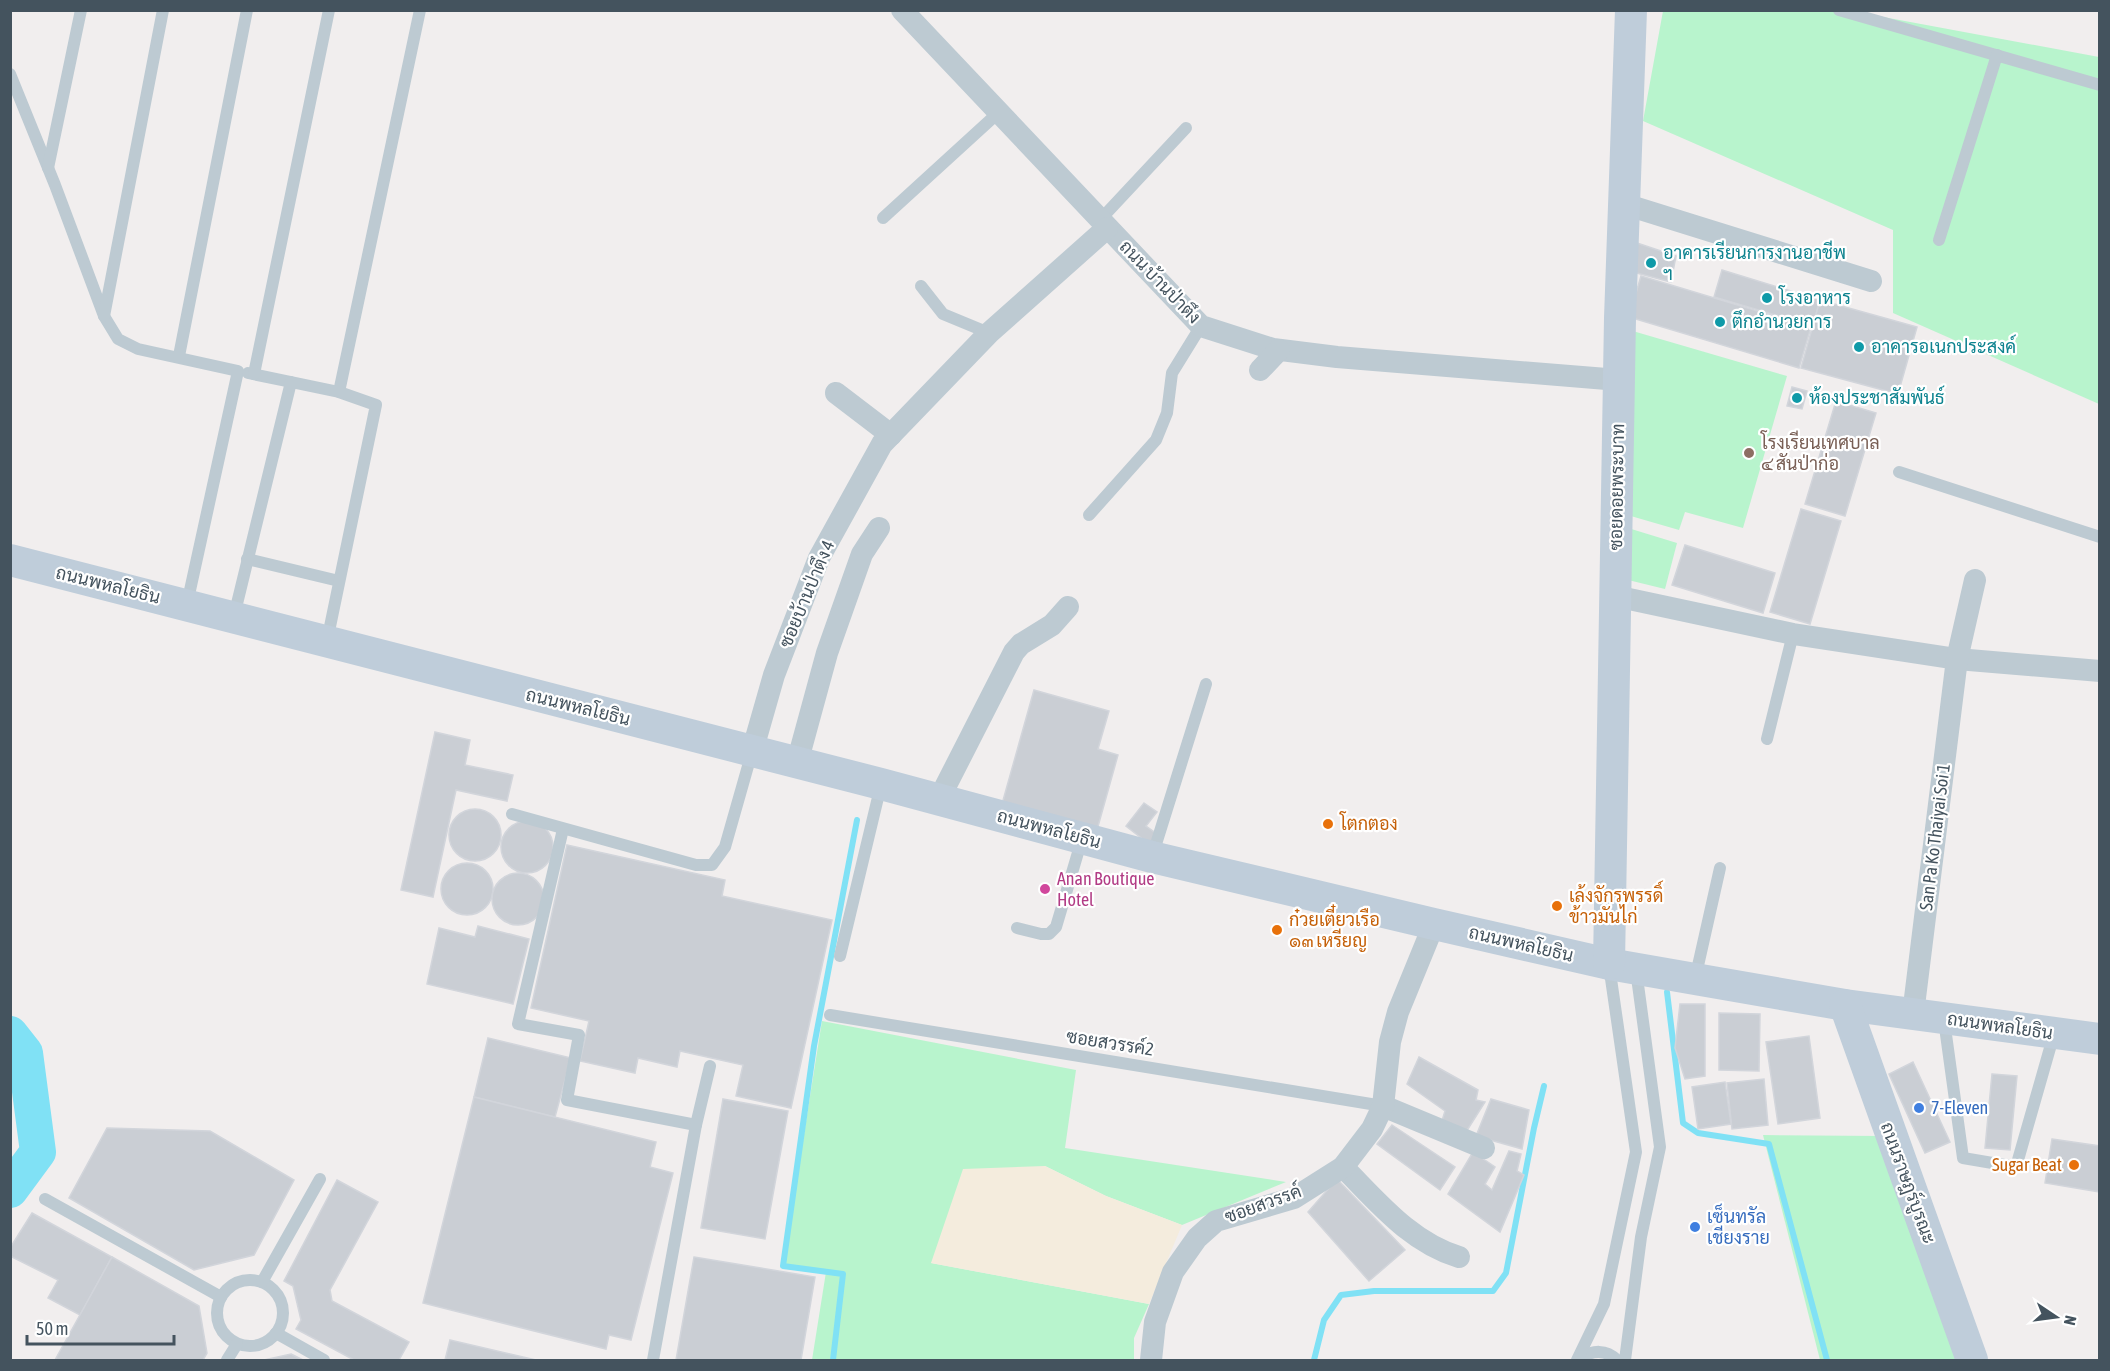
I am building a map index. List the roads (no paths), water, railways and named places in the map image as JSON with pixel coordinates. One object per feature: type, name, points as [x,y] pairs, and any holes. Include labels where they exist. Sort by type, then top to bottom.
[{"type":"main road","name":"ซอยดอยพระบาท","points":[[1623,966],[1615,596],[1619,380],[1631,10]]},
{"type":"main road","name":"ถนนพหลโยธิน","points":[[10,560],[939,799],[1152,857],[1434,924],[1623,966],[1845,1005],[2100,1039]]},
{"type":"main road","name":"ถนนราษฎร์บูรณะ","points":[[1845,1005],[1972,1360]]},
{"type":"street","name":"ถนน บ้านป่าตึง","points":[[902,10],[1202,326],[1279,350],[1349,358],[1619,380]]},
{"type":"street","points":[[1624,204],[1871,281]]},
{"type":"street","name":"ซอยบ้านป่าตึง 4","points":[[752,752],[774,675],[819,558],[887,439],[989,333],[1104,224]]},
{"type":"street","points":[[1260,370],[1279,350]]},
{"type":"street","points":[[836,393],[887,439]]},
{"type":"street","points":[[797,763],[827,653],[862,554],[879,528]]},
{"type":"street","name":"San Pa Ko Thaiyai Soi 1","points":[[1912,1014],[1958,659],[1975,580]]},
{"type":"street","points":[[1615,596],[1793,634],[1958,659],[2100,671]]},
{"type":"street","points":[[939,799],[1014,652],[1021,644],[1052,625],[1068,607]]},
{"type":"street","name":"ซอยสวรรค์","points":[[1151,1360],[1155,1322],[1173,1272],[1197,1238],[1216,1221],[1294,1198],[1343,1167],[1372,1129],[1383,1106],[1389,1042],[1395,1022],[1434,924]]},
{"type":"street","points":[[1383,1106],[1484,1148]]},
{"type":"street","points":[[1343,1167],[1414,1236],[1459,1257]]},
{"type":"lane","points":[[48,168],[81,10]]},
{"type":"lane","points":[[104,316],[163,10]]},
{"type":"lane","points":[[179,356],[246,10]]},
{"type":"lane","points":[[254,374],[328,10]]},
{"type":"lane","points":[[339,392],[420,10]]},
{"type":"lane","points":[[1839,10],[2100,86]]},
{"type":"lane","points":[[1939,240],[1997,55]]},
{"type":"lane","points":[[10,74],[104,316],[118,339],[138,349],[339,392],[376,405],[327,642]]},
{"type":"lane","points":[[883,218],[998,113]]},
{"type":"lane","points":[[1104,224],[1186,128]]},
{"type":"lane","points":[[921,286],[943,314],[989,333]]},
{"type":"lane","points":[[1089,515],[1156,440],[1167,412],[1172,373],[1202,326]]},
{"type":"lane","points":[[187,605],[238,371]]},
{"type":"lane","points":[[233,619],[291,382]]},
{"type":"lane","points":[[1899,472],[2100,537]]},
{"type":"lane","points":[[247,559],[339,581]]},
{"type":"lane","points":[[1767,739],[1793,634]]},
{"type":"lane","points":[[1152,857],[1206,684]]},
{"type":"lane","points":[[513,814],[696,865],[712,865],[725,847],[752,752]]},
{"type":"lane","points":[[840,956],[881,784]]},
{"type":"lane","points":[[563,829],[518,1023],[579,1035],[567,1100],[696,1125]]},
{"type":"lane","points":[[1017,928],[1049,934],[1056,927],[1082,838]]},
{"type":"lane","points":[[1695,979],[1720,868]]},
{"type":"lane","points":[[1578,1359],[1604,1305],[1636,1152],[1623,966]]},
{"type":"lane","points":[[1623,966],[1660,1148],[1641,1237],[1625,1360]]},
{"type":"lane","name":"ซอยสวรรค์2","points":[[830,1015],[1383,1106]]},
{"type":"lane","points":[[1944,1018],[1963,1158],[2016,1167],[2054,1033]]},
{"type":"lane","points":[[653,1360],[696,1125],[710,1066]]},
{"type":"lane","points":[[262,1282],[320,1179]]},
{"type":"lane","points":[[45,1199],[221,1297]]},
{"type":"lane","points":[[242,1281],[262,1282],[272,1288],[279,1296],[283,1307],[282,1319],[276,1333],[267,1341],[257,1345],[237,1344],[225,1336],[219,1326],[217,1314],[221,1297],[232,1285],[242,1281]]},
{"type":"lane","points":[[276,1333],[324,1360]]},
{"type":"lane","points":[[227,1360],[237,1344]]},
{"type":"lane","points":[[1578,1359],[1599,1351],[1617,1360]]},
{"type":"waterway","points":[[833,1360],[843,1274],[783,1266],[814,1046],[857,820]]},
{"type":"waterway","points":[[1667,992],[1683,1123],[1698,1133],[1769,1144],[1827,1360]]},
{"type":"waterway","points":[[10,1034],[25,1053],[38,1152],[10,1190]]},
{"type":"waterway","points":[[1314,1360],[1324,1320],[1341,1295],[1374,1291],[1493,1291],[1506,1273],[1544,1086]]},
{"type":"place","name":"อาคารเรียนการงานอาชีพ ฯ","points":[[1651,263]]},
{"type":"place","name":"โรงอาหาร","points":[[1767,298]]},
{"type":"place","name":"ตึกอำนวยการ","points":[[1720,322]]},
{"type":"place","name":"อาคารอเนกประสงค์","points":[[1859,347]]},
{"type":"place","name":"ห้องประชาสัมพันธ์","points":[[1797,398]]},
{"type":"place","name":"โรงเรียนเทศบาล ๔ สันป่าก่อ","points":[[1749,453]]},
{"type":"place","name":"โตกตอง","points":[[1328,824]]},
{"type":"place","name":"Anan Boutique Hotel","points":[[1045,889]]},
{"type":"place","name":"เล้งจักรพรรดิ์ ข้าวมันไก่","points":[[1557,906]]},
{"type":"place","name":"ก๋วยเตี๋ยวเรือ ๑๓ เหรียญ","points":[[1277,930]]},
{"type":"place","name":"7-Eleven","points":[[1919,1108]]},
{"type":"place","name":"Sugar Beat","points":[[2074,1165]]},
{"type":"place","name":"เซ็นทรัล เชียงราย","points":[[1695,1227]]}]
